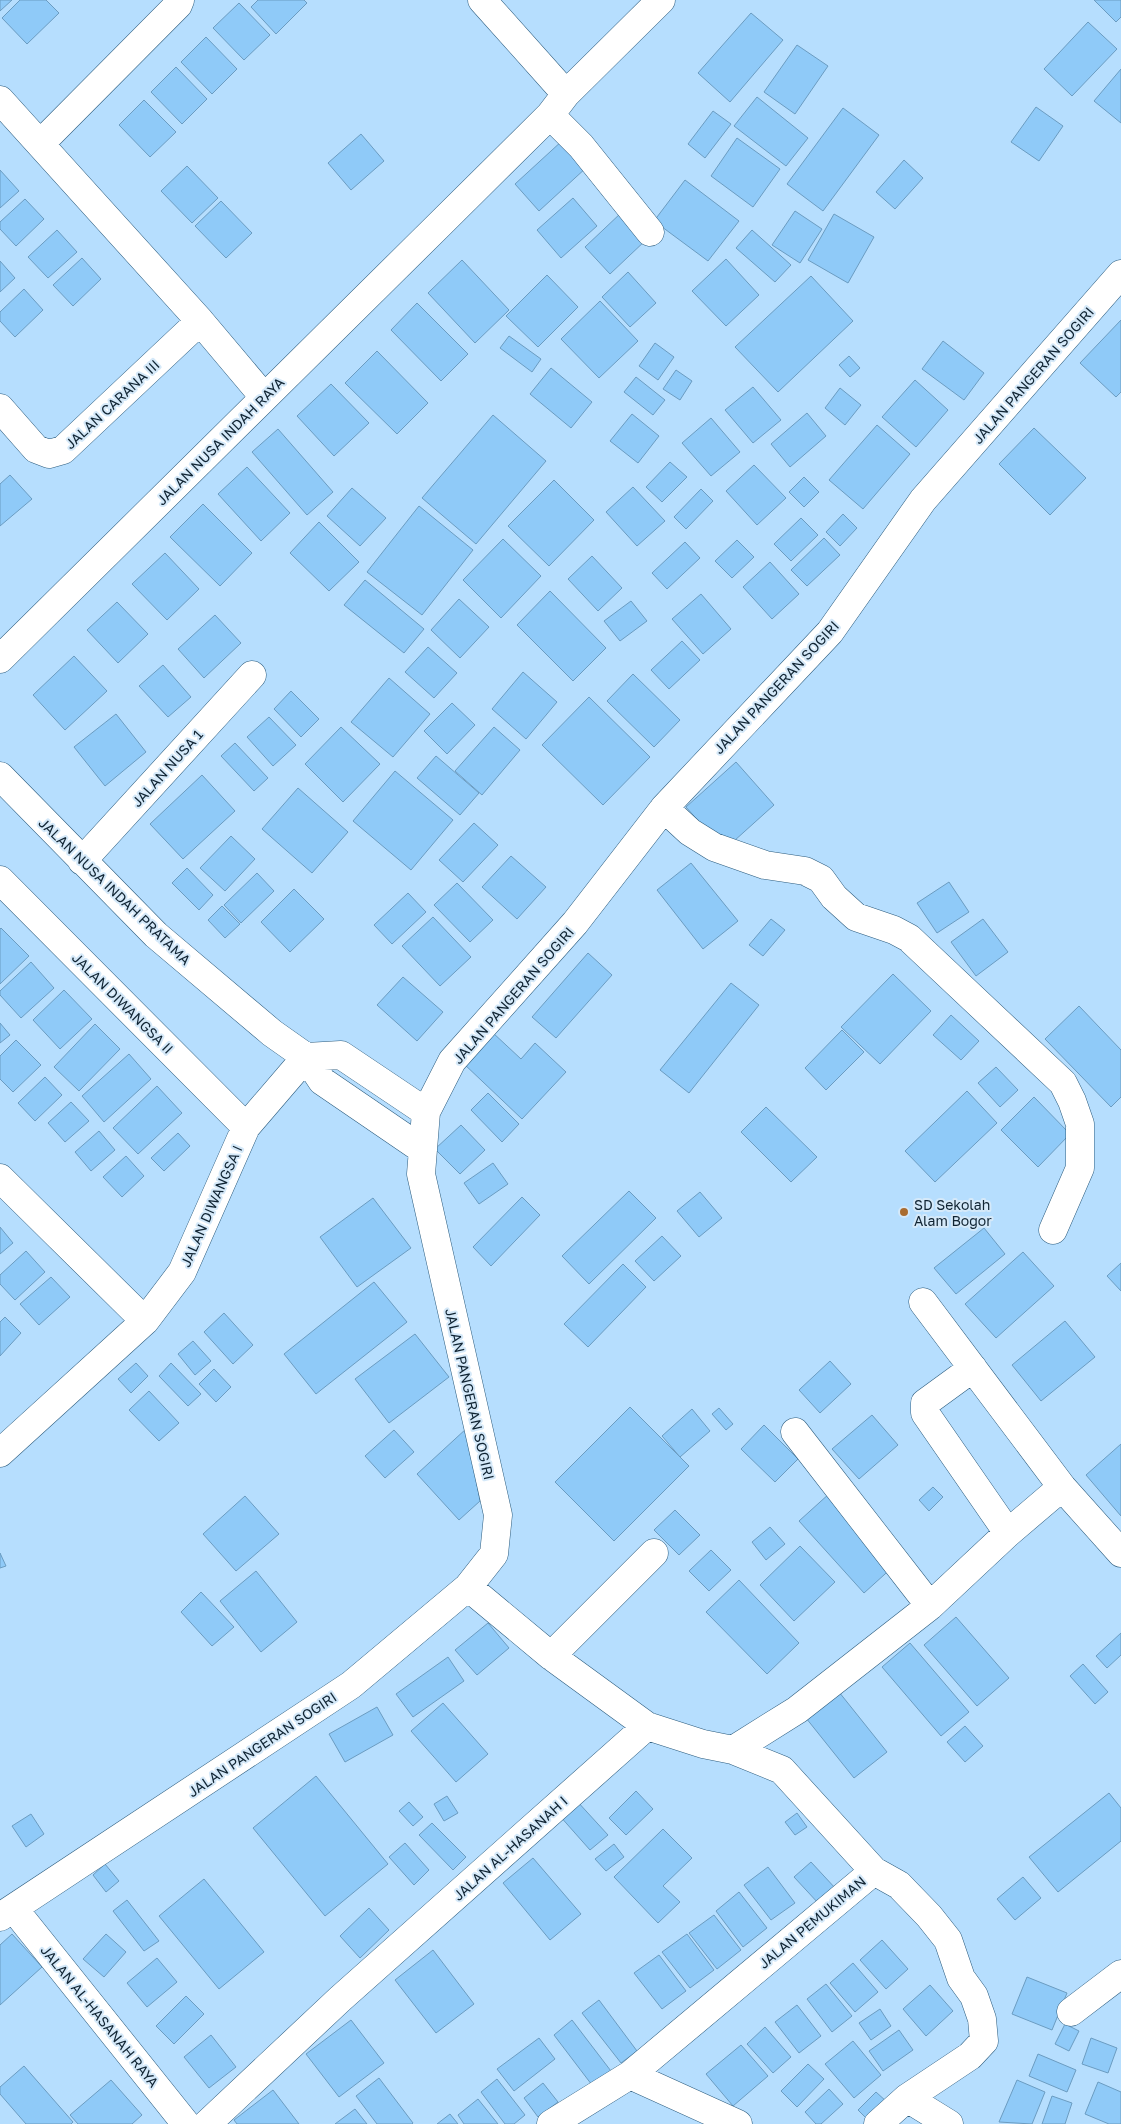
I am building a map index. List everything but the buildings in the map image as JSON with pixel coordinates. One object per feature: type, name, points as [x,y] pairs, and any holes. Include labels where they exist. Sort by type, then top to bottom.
[{"type":"street","points":[[40,144],[178,5],[180,0]]},
{"type":"street","points":[[482,0],[566,94]]},
{"type":"street","name":"JALAN NUSA INDAH RAYA","points":[[0,659],[550,115],[566,94],[661,0]]},
{"type":"street","points":[[0,100],[200,321],[264,397]]},
{"type":"street","points":[[550,115],[581,146],[650,232]]},
{"type":"street","name":"JALAN PANGERAN SOGIRI","points":[[7,1913],[351,1685],[468,1587],[494,1554],[498,1515],[428,1212],[421,1174],[426,1112],[452,1061],[575,924],[664,808],[830,632],[923,500],[1120,278]]},
{"type":"street","name":"JALAN CARANA III","points":[[0,408],[36,449],[49,454],[63,450],[200,321]]},
{"type":"street","name":"JALAN NUSA 1","points":[[82,861],[252,675]]},
{"type":"street","name":"JALAN NUSA INDAH PRATAMA","points":[[0,776],[156,935],[258,1022],[306,1057]]},
{"type":"street","points":[[664,808],[690,832],[714,847],[766,865],[804,871],[821,879],[834,897],[856,917],[894,930],[909,938],[1062,1084],[1072,1101],[1080,1124],[1080,1168],[1053,1230]]},
{"type":"street","name":"JALAN DIWANGSA II","points":[[0,880],[246,1127]]},
{"type":"street","points":[[306,1057],[341,1055],[426,1112]]},
{"type":"street","points":[[306,1057],[322,1081],[422,1150]]},
{"type":"street","name":"JALAN DIWANGSA I","points":[[3,1444],[144,1321],[182,1272],[246,1127],[306,1057]]},
{"type":"street","points":[[0,1178],[144,1321]]},
{"type":"street","points":[[923,1302],[1062,1487],[1121,1553]]},
{"type":"street","points":[[972,1368],[926,1403],[926,1413],[1008,1533]]},
{"type":"street","points":[[795,1432],[930,1606]]},
{"type":"street","points":[[733,1750],[797,1710],[930,1606],[1008,1533],[1062,1487]]},
{"type":"street","points":[[551,1656],[654,1553]]},
{"type":"street","points":[[468,1587],[551,1656],[647,1726],[703,1744],[733,1750],[782,1770],[874,1871]]},
{"type":"street","name":"JALAN AL-HASANAH I","points":[[208,2124],[340,1999],[647,1726]]},
{"type":"street","name":"JALAN PEMUKIMAN","points":[[551,2124],[630,2075],[874,1871],[899,1885],[929,1916],[948,1940],[961,1978],[974,1996],[982,2019],[984,2041],[970,2056],[907,2098],[878,2124]]},
{"type":"street","name":"JALAN AL-HASANAH RAYA","points":[[7,1913],[186,2124]]},
{"type":"street","points":[[1071,2012],[1121,1974]]},
{"type":"street","points":[[630,2075],[738,2124]]},
{"type":"street","points":[[907,2098],[949,2124]]},
{"type":"place","name":"SD Sekolah Alam Bogor","points":[[904,1212]]}]
